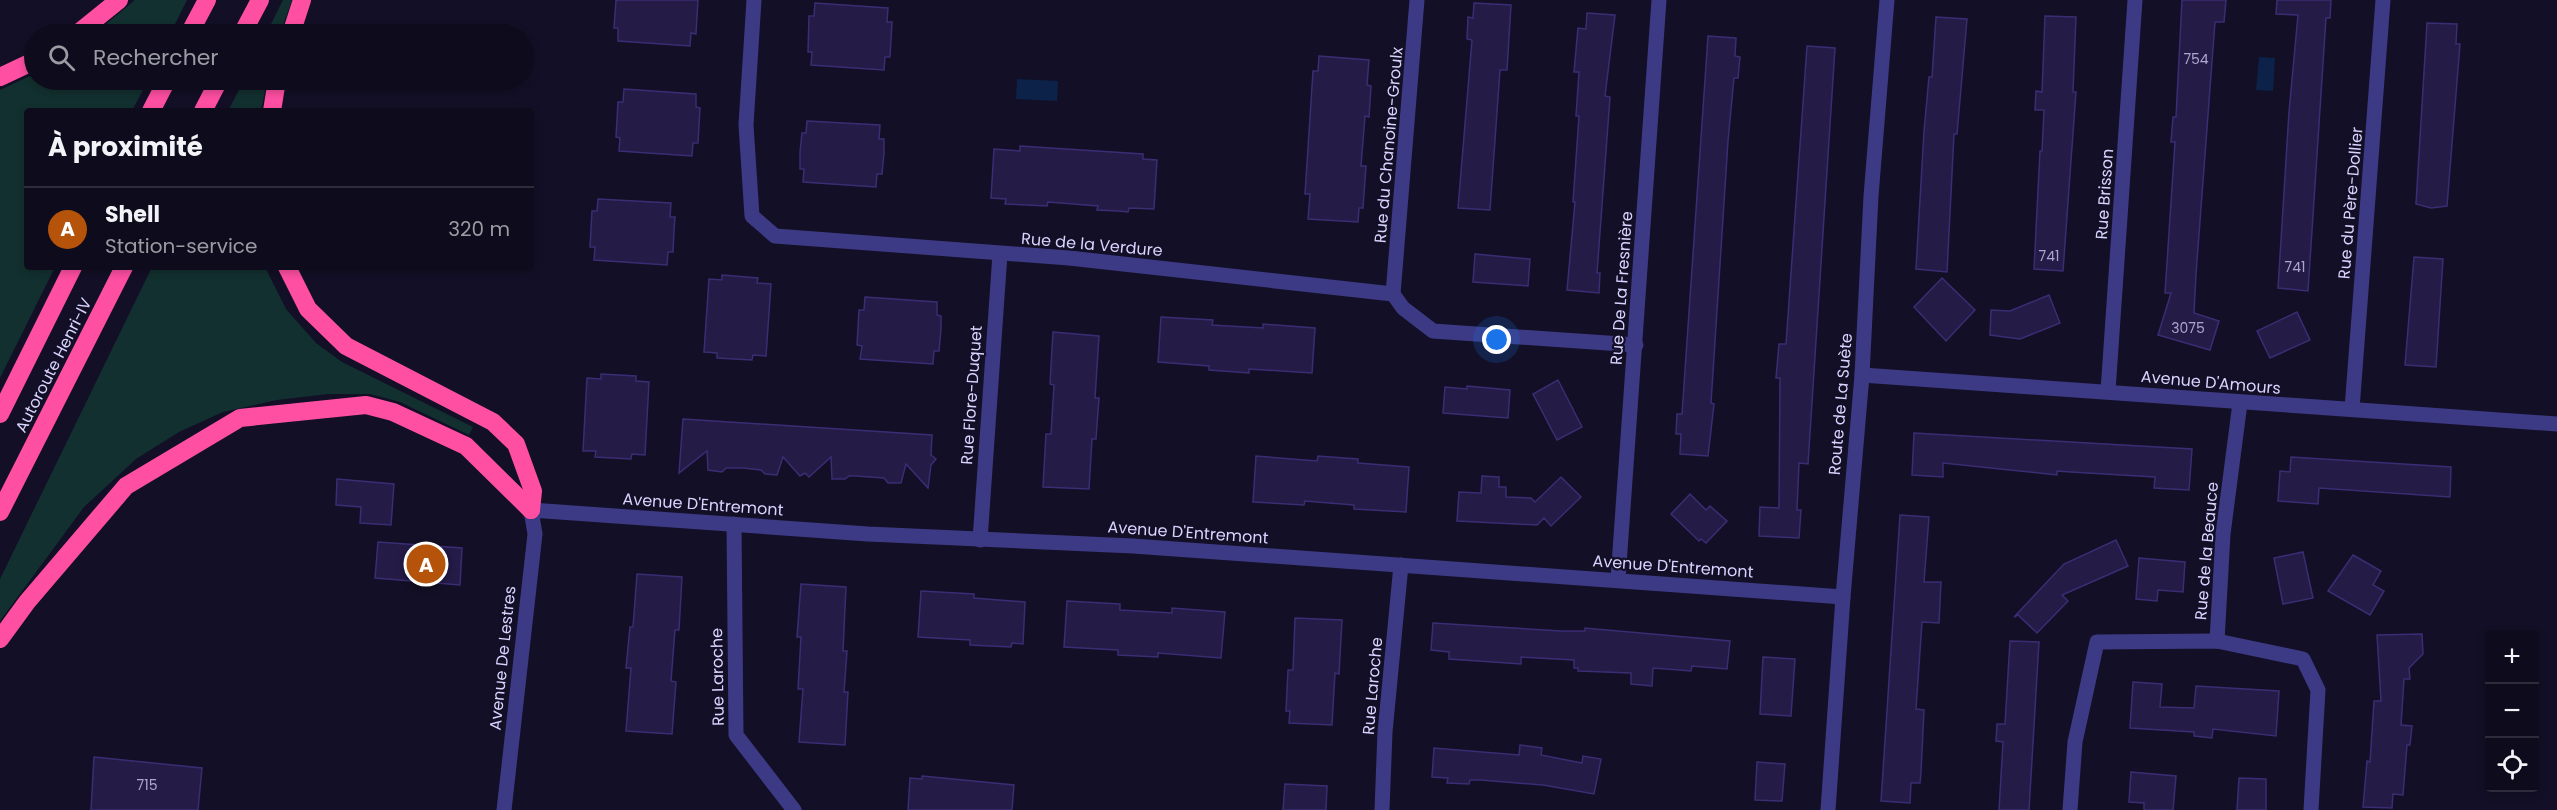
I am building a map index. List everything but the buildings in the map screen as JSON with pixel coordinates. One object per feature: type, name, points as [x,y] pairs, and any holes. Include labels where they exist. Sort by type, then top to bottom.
[{"type":"highway","points":[[89,24],[119,0]]},
{"type":"highway","points":[[194,24],[207,0]]},
{"type":"highway","points":[[247,24],[260,0]]},
{"type":"highway","points":[[294,24],[302,0]]},
{"type":"highway","points":[[0,77],[24,66]]},
{"type":"highway","points":[[153,108],[162,90]]},
{"type":"highway","points":[[205,108],[214,90]]},
{"type":"highway","points":[[272,108],[275,90]]},
{"type":"highway","name":"Autoroute Henri-IV","points":[[0,414],[72,270]]},
{"type":"highway","name":"Autoroute Henri-IV","points":[[0,512],[122,270]]},
{"type":"highway","points":[[288,270],[308,309],[346,346],[493,422],[516,444],[533,491],[531,510]]},
{"type":"highway","points":[[0,639],[27,602],[126,486],[240,418],[366,405],[393,412],[466,446],[531,510]]},
{"type":"street","name":"Rue de la Verdure","points":[[754,0],[746,125],[752,216],[775,236],[1069,258],[1393,294]]},
{"type":"street","name":"Rue du Chanoine-Groulx","points":[[1393,294],[1417,0]]},
{"type":"street","name":"Rue De La Fresnière","points":[[1618,579],[1624,467],[1636,345],[1659,0]]},
{"type":"street","name":"Route de La Suète","points":[[1828,810],[1842,597],[1862,375],[1871,196],[1887,0]]},
{"type":"street","name":"Rue Brisson","points":[[2108,391],[2135,0]]},
{"type":"street","name":"Rue du Père-Dollier","points":[[2352,409],[2383,0]]},
{"type":"street","name":"Rue Flore-Duquet","points":[[980,540],[1000,254]]},
{"type":"street","points":[[1393,294],[1402,309],[1433,331],[1636,345]]},
{"type":"street","name":"Avenue D'Amours","points":[[1862,375],[2557,424]]},
{"type":"street","name":"Rue de la Beauce","points":[[2240,403],[2223,534],[2217,641],[2302,659],[2318,690],[2310,810]]},
{"type":"street","name":"Avenue D'Entremont","points":[[531,510],[980,540],[1133,546],[1618,579],[1842,597]]},
{"type":"street","name":"Avenue De Lestres","points":[[504,810],[535,534],[531,510]]},
{"type":"street","name":"Rue Laroche","points":[[734,524],[736,735],[794,810]]},
{"type":"street","name":"Rue Laroche","points":[[1382,810],[1385,732],[1401,565]]},
{"type":"street","points":[[2070,810],[2074,742],[2097,642],[2217,641]]},
{"type":"green space","points":[[135,0],[187,0],[175,24],[106,24]]},
{"type":"green space","points":[[283,0],[292,0],[284,24],[271,24]]},
{"type":"green space","points":[[24,79],[24,90],[143,90],[134,108],[24,108],[24,270],[54,270],[0,378],[0,90]]},
{"type":"green space","points":[[239,90],[265,90],[262,108],[230,108]]},
{"type":"green space","points":[[151,270],[266,270],[286,309],[316,343],[342,362],[473,427],[469,435],[400,402],[370,394],[328,394],[277,400],[223,412],[179,432],[136,459],[84,507],[0,621],[0,579]]},
{"type":"water","points":[[2259,57],[2275,58],[2273,91],[2256,90]]},
{"type":"water","points":[[1017,79],[1058,81],[1057,101],[1016,99]]},
{"type":"place","name":"Shell","points":[[426,564]]}]
